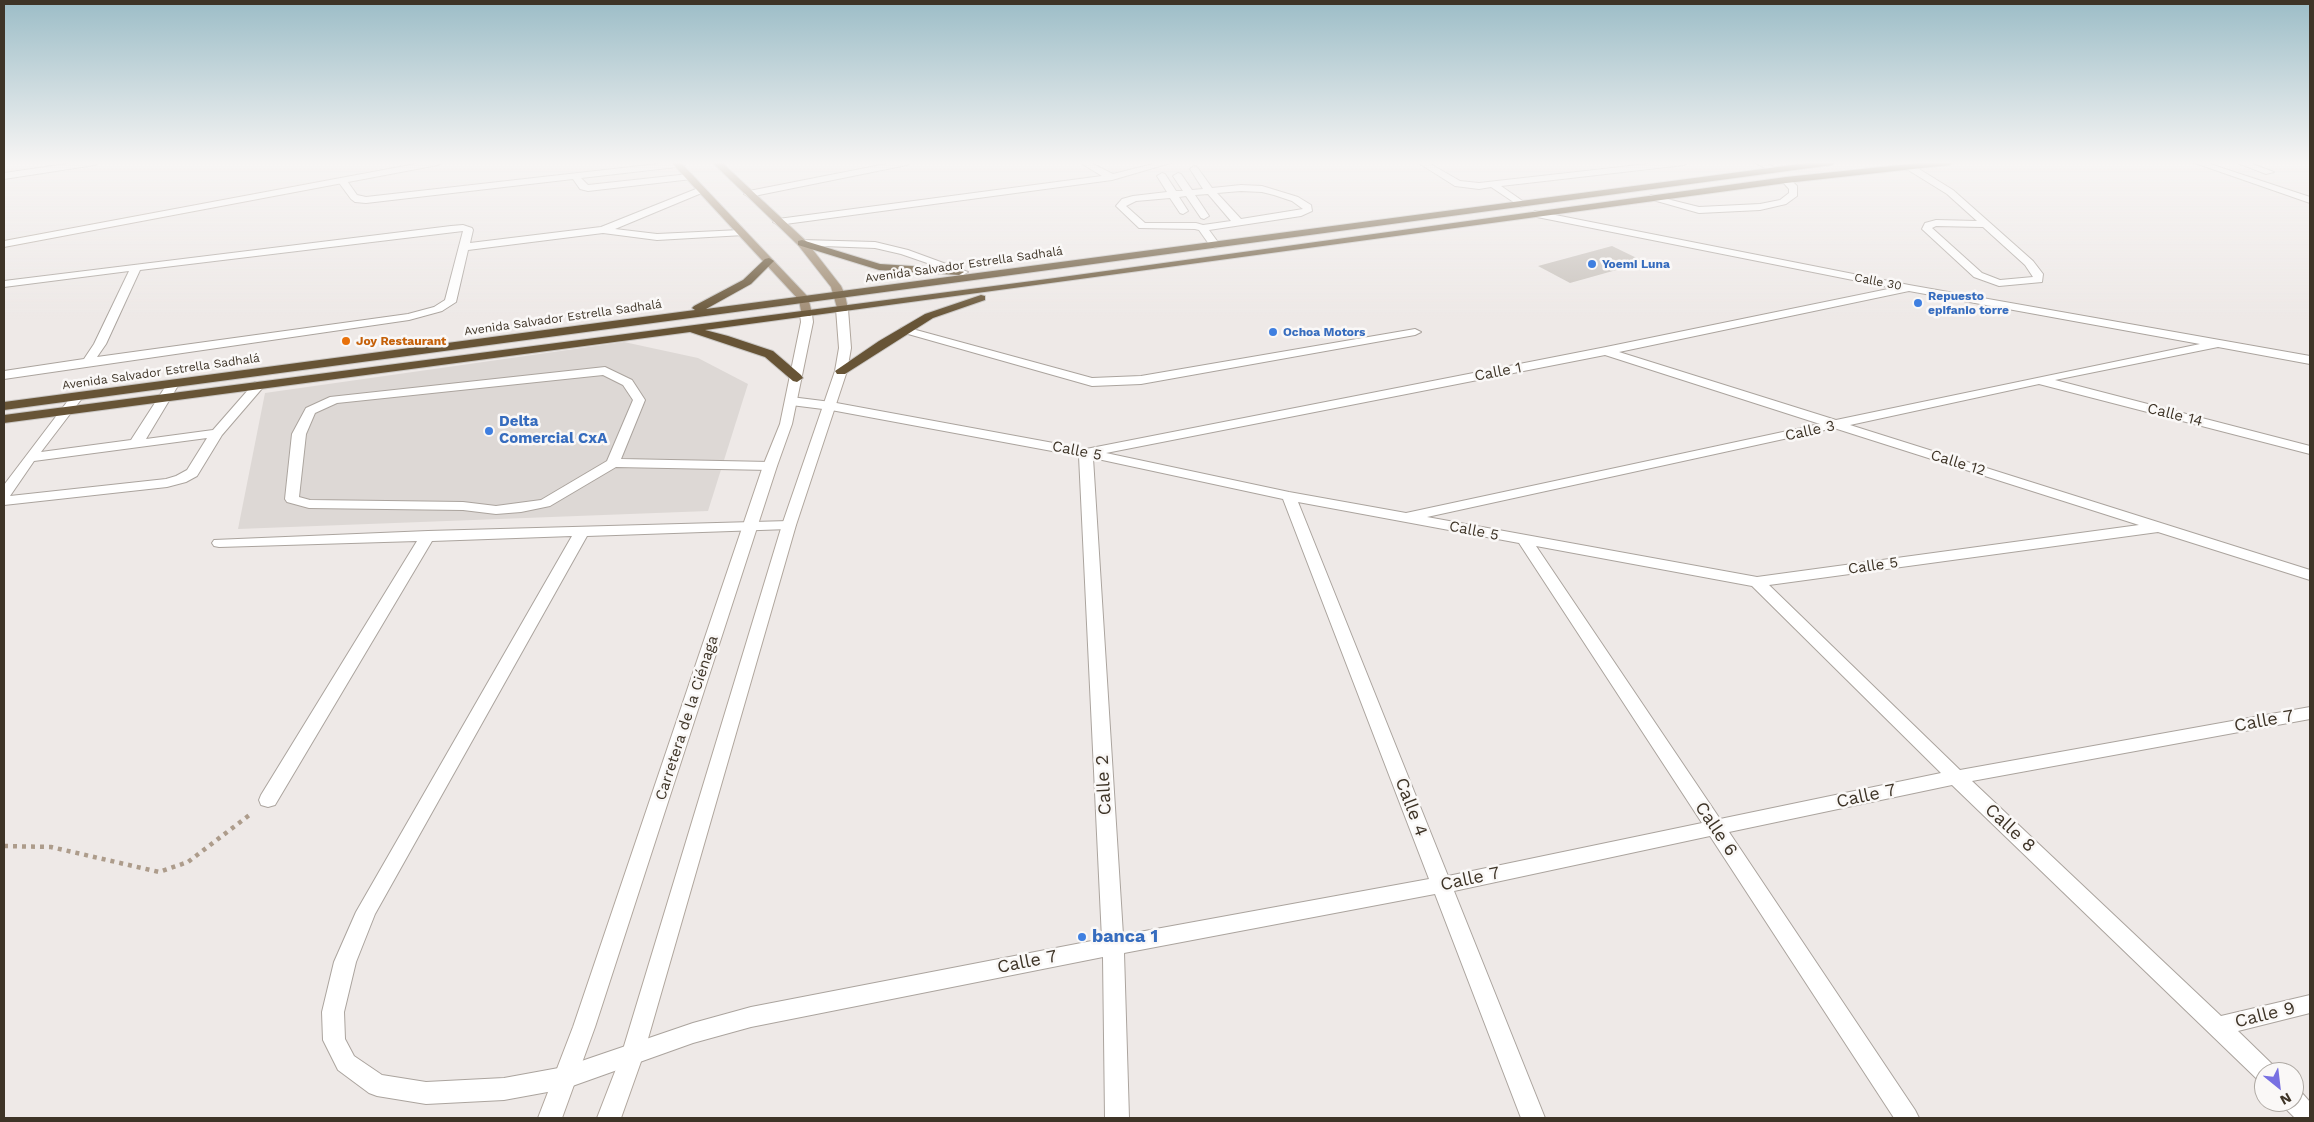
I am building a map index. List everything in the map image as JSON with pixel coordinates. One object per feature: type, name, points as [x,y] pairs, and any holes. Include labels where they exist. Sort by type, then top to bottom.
[{"type":"highway","points":[[802,243],[879,268],[962,272],[1125,257],[1444,214]]},
{"type":"highway","points":[[841,371],[905,330],[948,308],[1009,291],[1055,281],[1532,214]]},
{"type":"highway","name":"Avenida Salvador Estrella Sadhalá","points":[[4,406],[1125,257]]},
{"type":"highway","points":[[659,319],[709,304],[747,282],[769,261]]},
{"type":"highway","name":"Avenida Salvador Estrella Sadhalá","points":[[4,419],[1055,281]]},
{"type":"highway","points":[[675,330],[707,333],[770,354],[797,378]]},
{"type":"main road","points":[[723,214],[804,299],[806,314]]},
{"type":"main road","points":[[770,214],[802,243],[840,294],[842,309]]},
{"type":"street","points":[[4,238],[132,214]]},
{"type":"street","points":[[4,244],[161,214]]},
{"type":"street","points":[[603,230],[641,214]]},
{"type":"street","points":[[778,222],[835,214]]},
{"type":"street","points":[[1130,214],[1144,227],[1185,226],[1202,228],[1293,214]]},
{"type":"street","points":[[1231,214],[1239,223]]},
{"type":"street","name":"Calle 30","points":[[1537,214],[1909,288],[2310,360]]},
{"type":"street","points":[[1975,214],[1986,224],[2029,263],[2038,274],[2038,280],[1999,283],[1986,279],[1978,275],[1927,228],[1928,224],[1936,222],[1986,224]]},
{"type":"street","points":[[4,284],[463,228],[468,230],[450,302],[438,309],[409,317],[4,375]]},
{"type":"street","points":[[1202,228],[1215,245]]},
{"type":"street","points":[[464,247],[603,230],[657,237],[740,233]]},
{"type":"street","points":[[802,243],[875,245],[904,252],[962,272]]},
{"type":"street","points":[[88,362],[100,344],[136,267]]},
{"type":"street","name":"Calle 1","points":[[1086,453],[1606,351],[1909,288]]},
{"type":"street","points":[[609,1118],[632,1056],[788,525],[831,406],[841,371],[845,348],[842,309]]},
{"type":"street","name":"Carretera de la Ciénaga","points":[[550,1118],[584,1028],[770,466],[786,424],[797,378],[807,322],[806,314]]},
{"type":"street","points":[[905,330],[1092,382],[1141,380],[1415,332]]},
{"type":"street","name":"Calle 3","points":[[1404,518],[2039,380],[2216,344]]},
{"type":"street","name":"Calle 12","points":[[1606,351],[2310,575]]},
{"type":"street","points":[[614,463],[639,400],[628,383],[605,371],[334,400],[310,411],[300,434],[292,499],[309,504],[463,506],[496,510],[521,508],[545,503],[614,463],[770,466]]},
{"type":"street","name":"Calle 14","points":[[2039,380],[2310,450]]},
{"type":"street","points":[[138,442],[173,384]]},
{"type":"street","points":[[4,501],[167,483],[181,479],[192,473],[217,432],[259,385]]},
{"type":"street","points":[[4,494],[77,397]]},
{"type":"street","name":"Calle 5","points":[[791,401],[831,406],[1086,453],[1289,496],[1757,582],[2160,527]]},
{"type":"street","points":[[30,458],[217,432]]},
{"type":"street","name":"Calle 2","points":[[1086,453],[1113,946],[1117,1118]]},
{"type":"street","name":"Calle 4","points":[[1289,496],[1533,1118]]},
{"type":"street","points":[[219,543],[788,525]]},
{"type":"street","name":"Calle 7","points":[[581,533],[366,912],[345,962],[333,1012],[334,1040],[346,1064],[377,1085],[426,1093],[504,1089],[564,1078],[694,1033],[751,1016],[1442,885],[1956,777],[2310,713]]},
{"type":"street","points":[[268,800],[428,535]]},
{"type":"street","name":"Calle 6","points":[[1524,540],[1907,1118]]},
{"type":"street","name":"Calle 8","points":[[1757,582],[1956,777],[2255,1062]]},
{"type":"street","name":"Calle 9","points":[[2219,1026],[2310,1004]]},
{"type":"path","points":[[4,846],[51,847],[159,872],[188,862],[238,825]]},
{"type":"shaded area","points":[[624,342],[698,358],[748,384],[708,511],[238,529],[265,393]]},
{"type":"building","name":"Yoemi Luna","points":[[1612,246],[1645,262],[1570,283],[1538,266]]},
{"type":"place","name":"Yoemi Luna","points":[[1592,264]]},
{"type":"place","name":"Repuesto epifanio torre","points":[[1918,303]]},
{"type":"place","name":"Ochoa Motors","points":[[1273,332]]},
{"type":"place","name":"Joy Restaurant","points":[[346,341]]},
{"type":"place","name":"Delta Comercial CxA","points":[[489,431]]},
{"type":"place","name":"banca 1","points":[[1082,937]]}]
